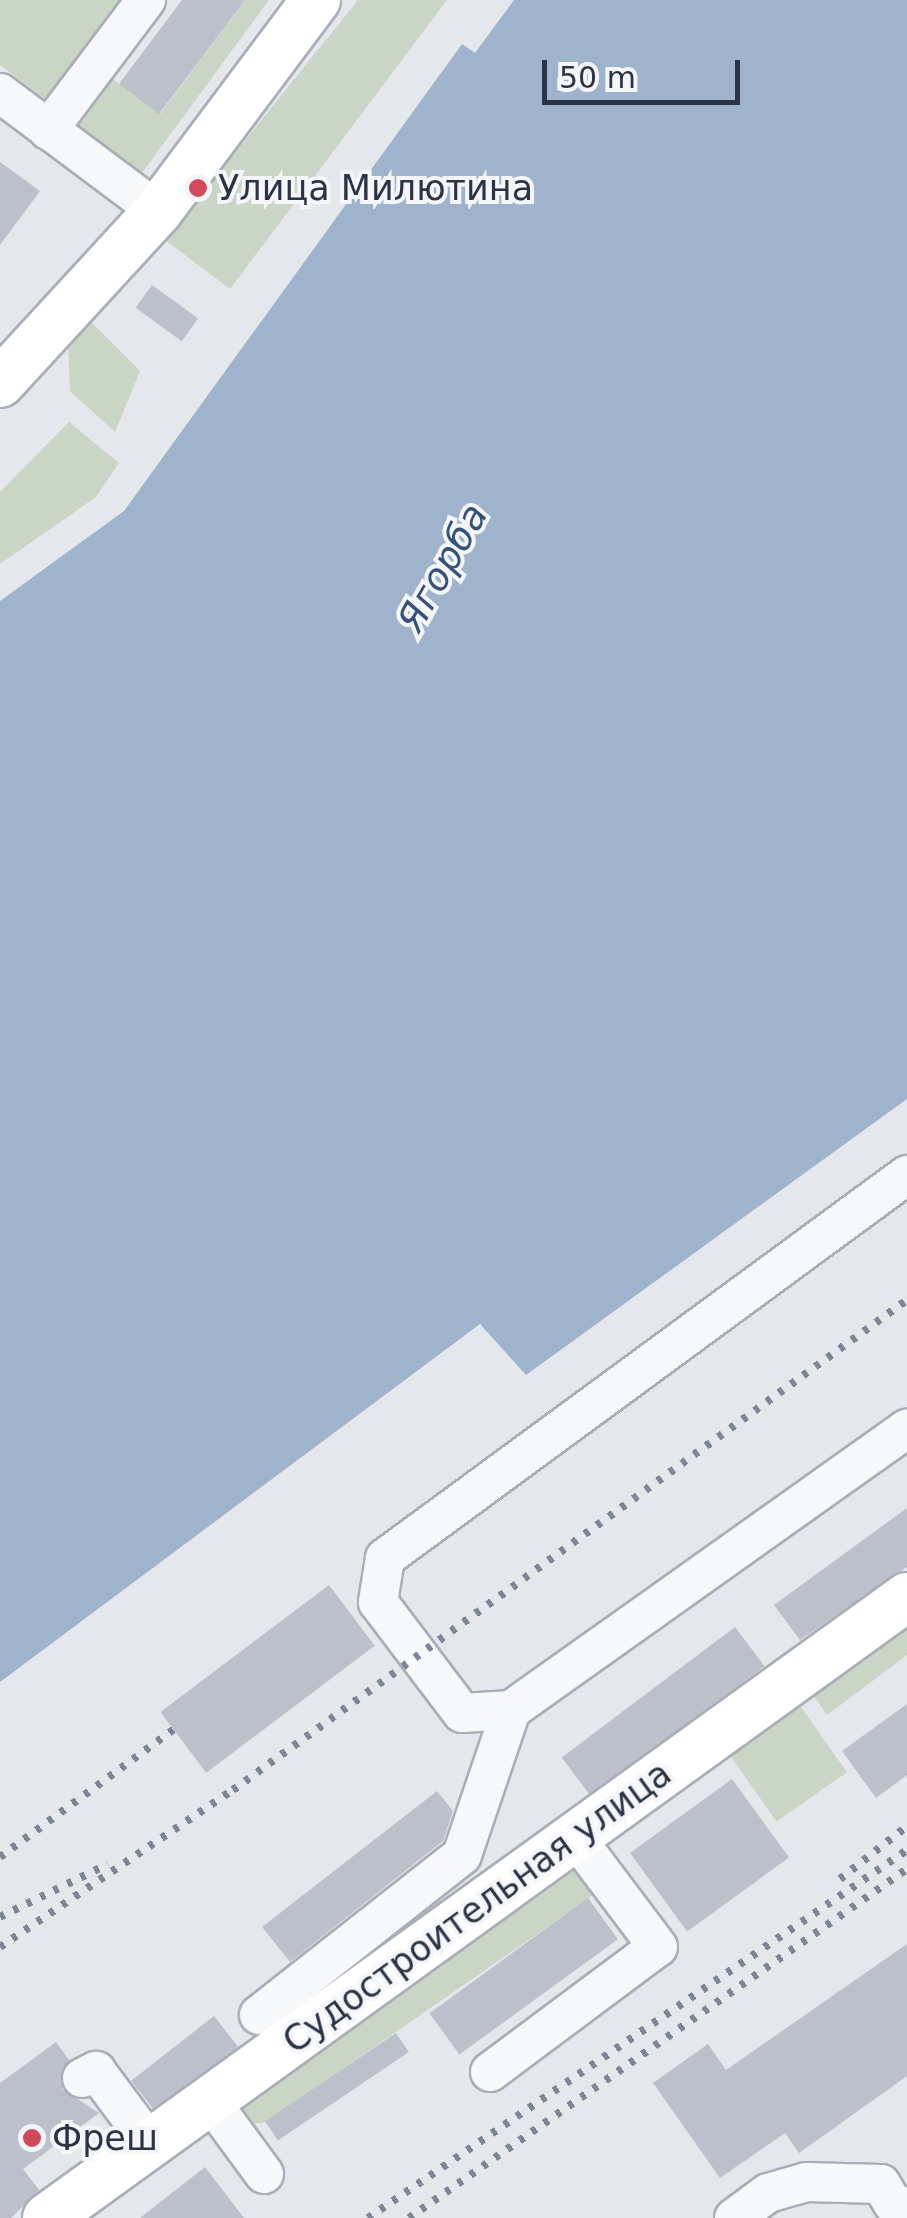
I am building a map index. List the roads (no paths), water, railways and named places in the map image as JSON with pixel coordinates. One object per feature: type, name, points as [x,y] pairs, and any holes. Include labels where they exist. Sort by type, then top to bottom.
[{"type":"main road","points":[[0,383],[158,211],[316,0]]},
{"type":"main road","name":"Судостроительная улица","points":[[46,2218],[209,2100],[338,1980],[576,1836],[907,1597]]},
{"type":"street","points":[[48,130],[146,0]]},
{"type":"street","points":[[0,93],[158,211]]},
{"type":"street","points":[[907,1176],[385,1558],[378,1602],[462,1712],[512,1710],[907,1428]]},
{"type":"street","points":[[259,2015],[338,1980],[462,1855],[512,1710]]},
{"type":"street","points":[[490,2072],[658,1948],[576,1836]]},
{"type":"street","points":[[82,2078],[96,2072],[150,2142]]},
{"type":"street","points":[[209,2100],[264,2174]]},
{"type":"street","points":[[734,2218],[768,2193],[806,2182],[892,2201]]},
{"type":"water","name":"Ягорба","points":[[514,0],[907,0],[907,1099],[526,1375],[480,1324],[0,1682],[0,601],[124,511],[462,44],[475,53]]},
{"type":"railway","points":[[0,1947],[233,1790],[907,1300]]},
{"type":"railway","points":[[0,1857],[174,1729]]},
{"type":"railway","points":[[840,1879],[907,1826]]},
{"type":"railway","points":[[368,2218],[907,1850]]},
{"type":"railway","points":[[0,1917],[108,1864]]},
{"type":"railway","points":[[409,2218],[907,1869]]},
{"type":"place","name":"Улица Милютина","points":[[198,188]]},
{"type":"place","name":"Фреш","points":[[32,2138]]}]
